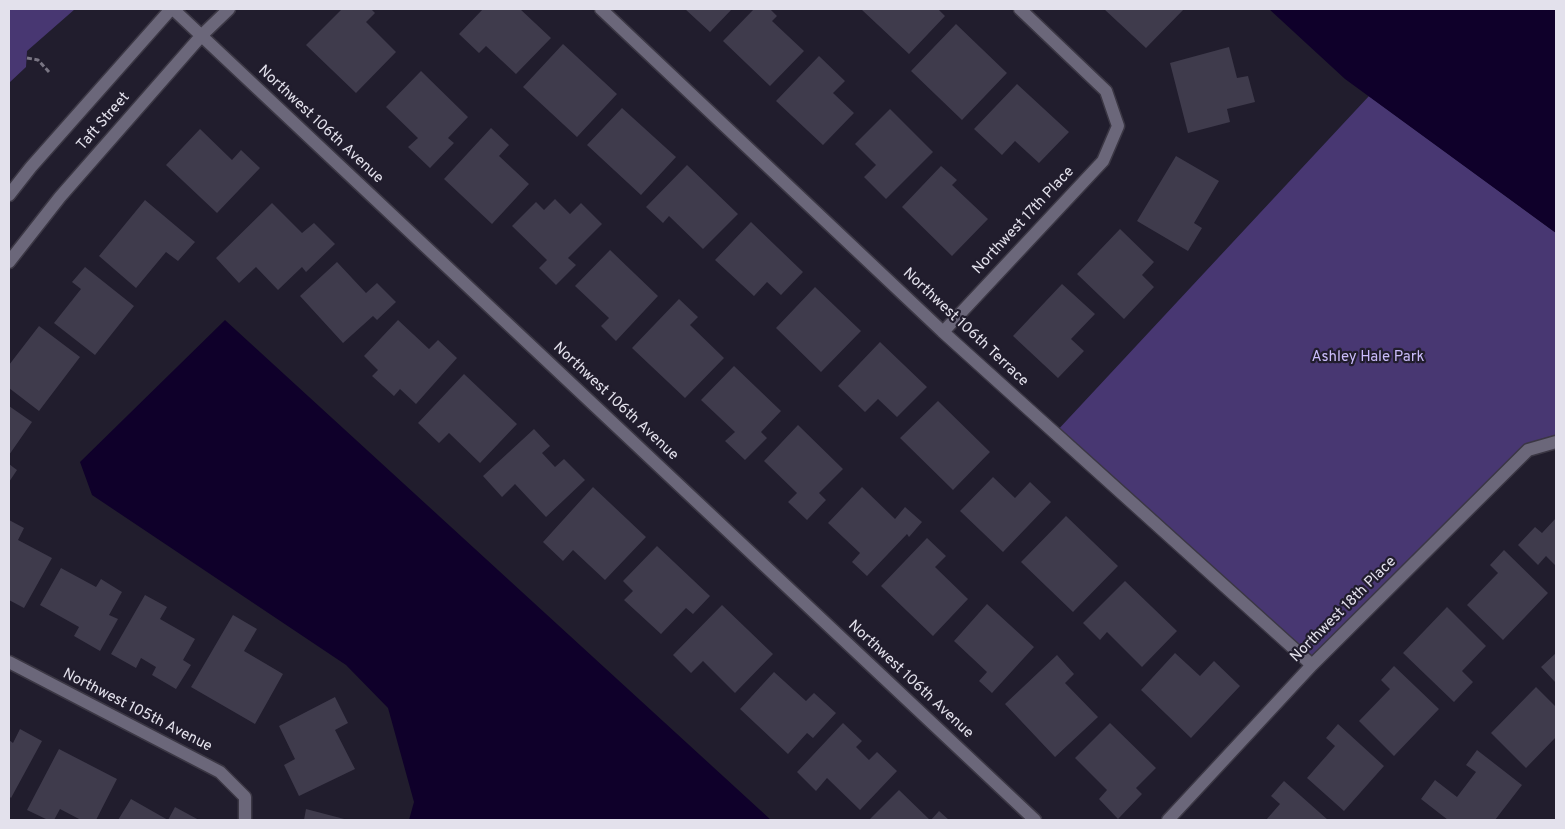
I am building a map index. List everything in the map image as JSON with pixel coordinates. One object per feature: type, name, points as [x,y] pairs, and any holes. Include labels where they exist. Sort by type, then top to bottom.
[{"type":"street","name":"Northwest 106th Avenue","points":[[172,9],[202,35],[1035,820]]},
{"type":"street","name":"Taft Street","points":[[9,194],[172,9]]},
{"type":"street","name":"Taft Street","points":[[9,262],[60,197],[202,35],[229,9]]},
{"type":"street","name":"Northwest 106th Terrace","points":[[602,9],[943,332],[1312,665]]},
{"type":"street","name":"Northwest 17th Place","points":[[943,332],[1103,161],[1118,126],[1106,91],[1020,9]]},
{"type":"street","name":"Northwest 18th Place","points":[[1168,820],[1312,665],[1528,450],[1556,442]]},
{"type":"street","name":"Northwest 105th Avenue","points":[[9,662],[220,772],[245,797],[245,820]]},
{"type":"path","points":[[27,58],[38,60],[49,72]]},
{"type":"green space","points":[[9,9],[75,9],[27,51],[26,67],[9,83]]},
{"type":"green space","name":"Ashley Hale Park","points":[[1369,96],[1556,233],[1556,442],[1528,450],[1312,665],[1055,433]]},
{"type":"shaded area","points":[[1269,9],[1556,9],[1556,233],[1345,79]]},
{"type":"shaded area","points":[[225,320],[771,820],[409,820],[414,802],[388,708],[346,665],[92,495],[80,462]]},
{"type":"building","points":[[342,9],[371,9],[375,13],[366,22],[396,52],[356,93],[306,45]]},
{"type":"building","points":[[483,9],[520,9],[551,38],[516,74],[486,46],[479,53],[459,34]]},
{"type":"building","points":[[685,9],[732,9],[710,32]]},
{"type":"building","points":[[754,9],[770,9],[777,16],[772,21],[804,51],[770,86],[723,41]]},
{"type":"building","points":[[863,9],[938,9],[945,16],[909,54]]},
{"type":"building","points":[[1104,9],[1184,9],[1146,48]]},
{"type":"building","points":[[956,24],[1007,73],[962,120],[911,71]]},
{"type":"building","points":[[563,44],[617,94],[577,137],[523,87]]},
{"type":"building","points":[[1229,47],[1237,78],[1248,76],[1255,102],[1227,109],[1230,122],[1188,133],[1170,63]]},
{"type":"building","points":[[819,56],[845,81],[833,93],[854,113],[823,145],[776,101]]},
{"type":"building","points":[[421,71],[468,117],[448,138],[454,143],[430,168],[408,147],[418,138],[386,107]]},
{"type":"building","points":[[1017,84],[1069,132],[1039,163],[1015,141],[1002,155],[974,129]]},
{"type":"building","points":[[622,108],[676,157],[641,195],[587,145]]},
{"type":"building","points":[[890,109],[933,152],[886,199],[864,177],[876,165],[855,144]]},
{"type":"building","points":[[491,128],[509,145],[499,156],[529,184],[492,224],[444,179]]},
{"type":"building","points":[[200,129],[232,160],[241,150],[260,168],[217,213],[166,165]]},
{"type":"building","points":[[1176,156],[1219,181],[1194,223],[1202,228],[1188,251],[1137,221]]},
{"type":"building","points":[[687,165],[738,214],[703,249],[669,216],[663,223],[646,207]]},
{"type":"building","points":[[941,166],[957,180],[952,185],[988,219],[952,256],[902,207]]},
{"type":"building","points":[[555,199],[570,214],[581,203],[602,224],[568,258],[576,265],[556,285],[539,268],[547,260],[512,226],[536,202],[544,210]]},
{"type":"building","points":[[145,200],[195,242],[178,261],[166,252],[136,288],[99,256]]},
{"type":"building","points":[[272,203],[302,233],[314,223],[335,244],[306,272],[302,267],[278,290],[256,267],[239,283],[216,258]]},
{"type":"building","points":[[751,222],[803,272],[781,295],[767,282],[754,296],[715,260]]},
{"type":"building","points":[[1120,229],[1154,262],[1142,275],[1154,287],[1124,319],[1077,274]]},
{"type":"building","points":[[610,250],[658,296],[616,341],[601,326],[609,318],[575,286]]},
{"type":"building","points":[[337,262],[366,293],[377,283],[396,302],[377,320],[373,316],[343,343],[300,296]]},
{"type":"building","points":[[85,267],[134,306],[95,355],[54,323],[81,289],[72,282]]},
{"type":"building","points":[[1062,284],[1095,314],[1071,339],[1084,351],[1058,378],[1013,336]]},
{"type":"building","points":[[815,287],[861,331],[821,372],[776,328]]},
{"type":"building","points":[[679,299],[698,317],[690,325],[724,358],[685,398],[632,348]]},
{"type":"building","points":[[398,320],[429,349],[438,340],[457,358],[416,404],[400,389],[394,396],[372,376],[378,370],[364,356]]},
{"type":"building","points":[[39,326],[80,357],[39,411],[9,388],[9,365]]},
{"type":"building","points":[[880,342],[927,387],[897,417],[878,399],[865,412],[838,386]]},
{"type":"building","points":[[734,366],[781,411],[761,432],[767,438],[745,460],[725,441],[735,432],[701,400]]},
{"type":"building","points":[[464,374],[517,424],[480,463],[449,433],[439,443],[418,423]]},
{"type":"building","points":[[938,401],[990,452],[953,490],[900,438]]},
{"type":"building","points":[[9,406],[32,422],[9,455]]},
{"type":"building","points":[[798,425],[843,469],[819,493],[826,500],[807,520],[788,502],[797,493],[764,461]]},
{"type":"building","points":[[534,429],[550,446],[542,453],[555,467],[564,459],[585,480],[546,517],[515,484],[502,497],[483,476]]},
{"type":"building","points":[[9,464],[17,470],[9,482]]},
{"type":"building","points":[[993,477],[1015,498],[1030,482],[1051,502],[1003,552],[960,511]]},
{"type":"building","points":[[593,487],[646,537],[605,580],[573,550],[563,561],[543,542]]},
{"type":"building","points":[[862,487],[895,519],[905,507],[922,522],[909,537],[907,534],[867,576],[852,562],[860,553],[828,523]]},
{"type":"building","points":[[1066,516],[1118,566],[1073,612],[1021,562]]},
{"type":"building","points":[[1556,518],[1556,566],[1546,556],[1538,565],[1518,545],[1535,527],[1542,533]]},
{"type":"building","points":[[9,520],[24,528],[18,540],[52,558],[24,608],[9,600]]},
{"type":"building","points":[[927,538],[946,556],[935,567],[968,599],[933,636],[881,586]]},
{"type":"building","points":[[657,546],[710,596],[693,614],[686,608],[661,634],[624,600],[633,591],[623,581]]},
{"type":"building","points":[[1504,550],[1548,593],[1503,640],[1467,605],[1498,573],[1490,565]]},
{"type":"building","points":[[61,568],[96,587],[101,579],[122,592],[109,615],[118,619],[100,651],[74,636],[79,627],[40,605]]},
{"type":"building","points":[[1125,581],[1177,631],[1142,667],[1107,632],[1100,640],[1083,623]]},
{"type":"building","points":[[145,595],[167,607],[160,619],[195,639],[183,660],[191,665],[176,689],[152,675],[156,667],[141,658],[136,668],[111,654]]},
{"type":"building","points":[[987,604],[1034,647],[992,693],[979,681],[987,672],[954,641]]},
{"type":"building","points":[[722,605],[773,654],[735,693],[703,661],[691,673],[673,655]]},
{"type":"building","points":[[1447,607],[1486,646],[1462,671],[1473,682],[1454,702],[1403,653]]},
{"type":"building","points":[[233,615],[257,629],[244,651],[283,674],[255,724],[191,687]]},
{"type":"building","points":[[1175,653],[1200,676],[1214,661],[1240,686],[1191,738],[1141,690]]},
{"type":"building","points":[[1556,653],[1556,683],[1541,667]]},
{"type":"building","points":[[1057,655],[1074,674],[1065,683],[1098,717],[1055,757],[1005,704]]},
{"type":"building","points":[[1394,666],[1439,709],[1394,756],[1359,721],[1390,689],[1381,680]]},
{"type":"building","points":[[774,672],[806,701],[814,693],[836,713],[813,738],[807,733],[788,754],[740,709]]},
{"type":"building","points":[[1536,687],[1556,707],[1556,737],[1526,768],[1491,733]]},
{"type":"building","points":[[335,697],[348,723],[335,730],[355,769],[299,796],[284,765],[295,759],[279,726]]},
{"type":"building","points":[[843,723],[862,741],[856,747],[869,760],[877,752],[897,771],[860,810],[827,778],[816,791],[797,772]]},
{"type":"building","points":[[1110,723],[1156,768],[1136,788],[1142,794],[1118,819],[1099,799],[1107,790],[1075,758]]},
{"type":"building","points":[[1338,724],[1384,766],[1344,811],[1307,778],[1335,746],[1326,738]]},
{"type":"building","points":[[20,729],[42,741],[11,798],[9,796],[9,740],[13,743]]},
{"type":"building","points":[[59,749],[117,779],[96,820],[81,820],[60,809],[54,820],[48,820],[27,810]]},
{"type":"building","points":[[1477,750],[1522,785],[1495,820],[1448,820],[1421,799],[1435,780],[1457,797],[1476,772],[1466,765]]},
{"type":"building","points":[[1284,781],[1328,820],[1266,820],[1280,804],[1271,796]]},
{"type":"building","points":[[899,790],[930,820],[869,820]]},
{"type":"building","points":[[131,799],[168,820],[118,820]]},
{"type":"building","points":[[175,807],[199,820],[168,820]]},
{"type":"building","points":[[306,809],[348,820],[304,820]]},
{"type":"building","points":[[939,811],[949,820],[931,820]]}]
